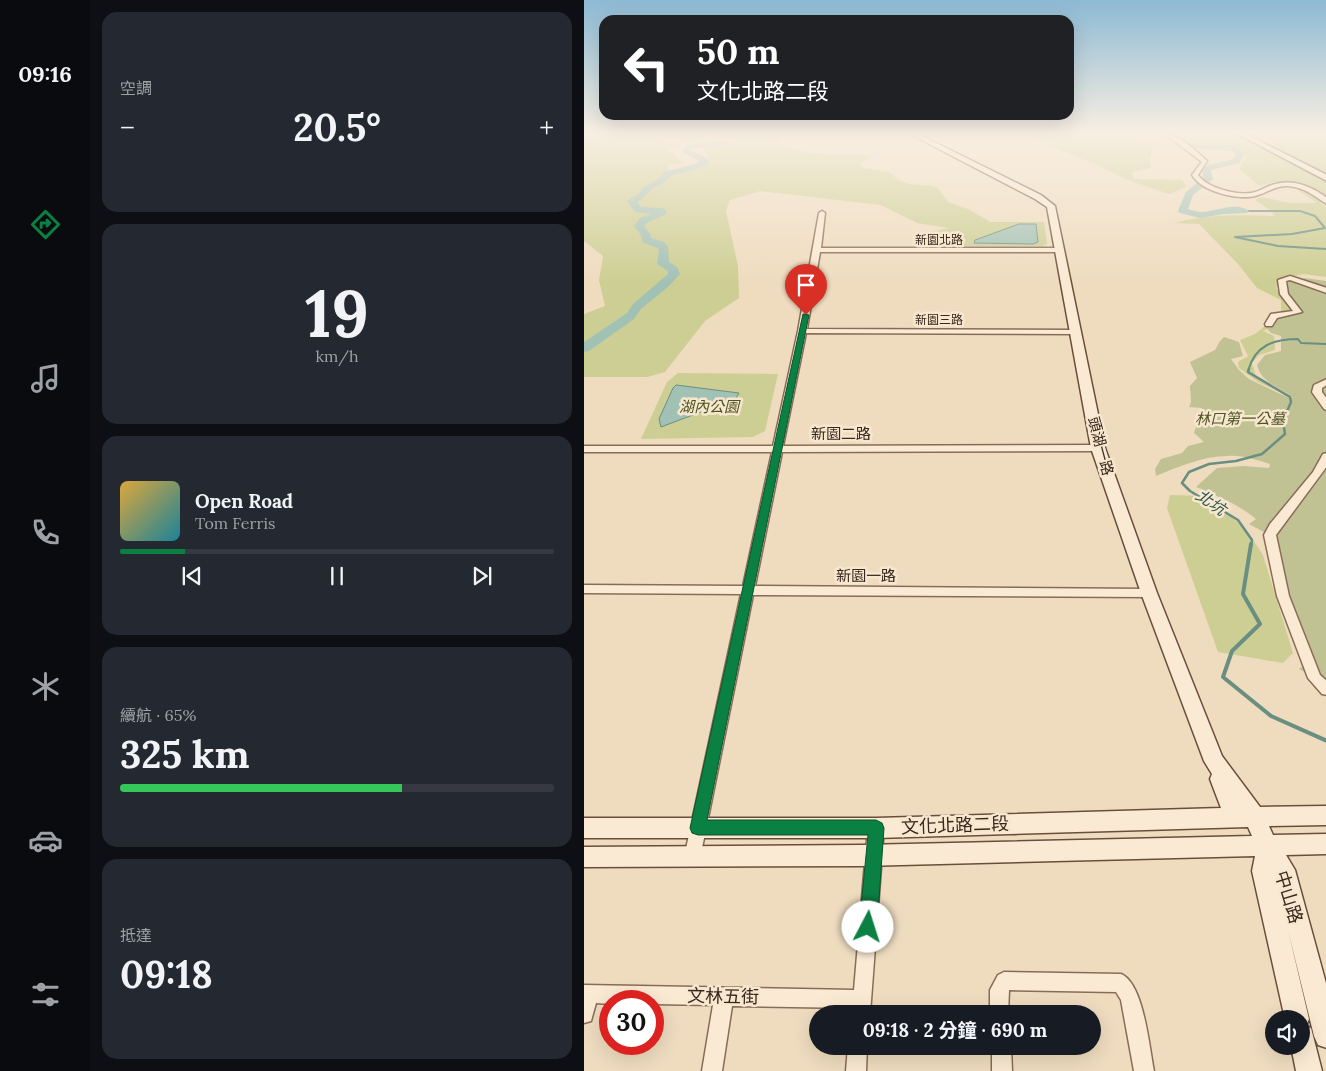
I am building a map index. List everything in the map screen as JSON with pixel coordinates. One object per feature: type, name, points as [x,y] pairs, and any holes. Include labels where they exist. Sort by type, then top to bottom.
[{"type":"street","name":"頭湖一路","points":[[1009,183],[1045,201],[1053,212],[1098,448],[1149,593],[1214,761],[1244,817],[1267,846]]},
{"type":"street","points":[[1202,183],[1233,194],[1249,195],[1277,185],[1294,185],[1305,188],[1322,197],[1326,202]]},
{"type":"street","points":[[692,858],[802,331],[818,250],[822,213]]},
{"type":"street","name":"新園北路","points":[[818,250],[1060,250]]},
{"type":"street","points":[[1269,324],[1274,316],[1298,312],[1284,294],[1282,280],[1290,278],[1326,291]]},
{"type":"street","name":"新園三路","points":[[802,331],[1076,332]]},
{"type":"street","points":[[1326,381],[1316,387],[1326,407]]},
{"type":"street","name":"新園二路","points":[[584,448],[1098,448]]},
{"type":"street","points":[[1326,456],[1317,473],[1274,527],[1270,535],[1284,596],[1315,678],[1326,690]]},
{"type":"street","name":"新園一路","points":[[584,589],[1149,593]]},
{"type":"street","name":"文化北路二段","points":[[584,828],[876,828],[1326,815]]},
{"type":"street","points":[[861,1005],[876,828]]},
{"type":"street","name":"文化北路二段","points":[[584,857],[874,856],[1326,844]]},
{"type":"street","name":"中山路","points":[[1267,846],[1263,870],[1295,1010]]},
{"type":"street","name":"中山路","points":[[1267,846],[1284,870],[1326,1036]]},
{"type":"street","points":[[999,1005],[998,990],[1004,982],[1121,983],[1130,997],[1144,1071]]},
{"type":"street","points":[[584,1014],[587,994]]},
{"type":"street","name":"文林五街","points":[[587,994],[724,996],[847,1005]]},
{"type":"street","points":[[712,1071],[724,996]]},
{"type":"street","points":[[856,1071],[857,1055]]},
{"type":"street","points":[[1001,1055],[1002,1071]]},
{"type":"street","points":[[1306,1055],[1309,1071]]},
{"type":"green space","points":[[584,183],[906,183],[938,188],[948,202],[968,209],[988,222],[1044,222],[1047,244],[1042,246],[930,246],[930,232],[949,228],[917,223],[881,205],[760,191],[730,200],[726,211],[738,266],[739,298],[705,321],[665,372],[647,377],[584,377],[584,314],[605,306],[599,280],[603,256],[584,241]]},
{"type":"green space","points":[[1137,183],[1184,183],[1186,187],[1169,194]]},
{"type":"green space","points":[[1256,183],[1269,183],[1269,183],[1260,186]]},
{"type":"green space","points":[[1290,183],[1326,183],[1326,198],[1302,186]]},
{"type":"green space","points":[[1296,189],[1321,201],[1321,204],[1326,206],[1326,277],[1303,274],[1282,279],[1276,288],[1290,308],[1300,315],[1263,331],[1274,336],[1275,350],[1259,355],[1252,363],[1256,376],[1284,394],[1258,382],[1239,368],[1238,362],[1248,356],[1240,340],[1255,334],[1281,313],[1281,300],[1257,288],[1238,264],[1199,224],[1175,223],[1237,215],[1275,216],[1270,210],[1255,200],[1261,197],[1290,203],[1317,203]]},
{"type":"green space","name":"林口第一公墓","points":[[1305,278],[1326,281],[1326,683],[1299,669],[1312,660],[1286,589],[1278,546],[1273,537],[1249,524],[1256,519],[1242,509],[1196,487],[1217,468],[1243,466],[1269,468],[1270,464],[1244,457],[1219,456],[1200,460],[1156,476],[1155,469],[1161,459],[1182,453],[1188,446],[1204,442],[1194,433],[1202,408],[1189,407],[1191,402],[1190,386],[1197,378],[1190,362],[1215,350],[1224,337],[1239,342],[1243,356],[1231,359],[1249,379],[1289,398],[1293,398],[1267,381],[1257,365],[1265,355],[1281,351],[1281,336],[1271,333],[1266,327],[1275,317],[1298,309],[1286,296],[1281,284]]},
{"type":"green space","name":"湖內公園","points":[[678,373],[778,374],[765,431],[753,437],[641,439],[667,382]]},
{"type":"green space","points":[[1170,495],[1206,496],[1246,529],[1263,555],[1293,653],[1283,663],[1218,652],[1167,508]]},
{"type":"shaded area","points":[[1019,224],[1036,224],[1038,242],[1033,244],[974,243],[975,240]]},
{"type":"shaded area","points":[[676,385],[739,393],[729,410],[714,407],[661,427],[659,419]]},
{"type":"waterway","points":[[632,312],[674,274],[673,269],[663,264],[664,248],[660,244],[646,240],[646,235],[639,226],[644,220],[662,213],[662,211],[638,210],[632,201],[644,194],[645,190],[658,183]]},
{"type":"waterway","name":"北坑","points":[[1201,185],[1189,194],[1183,211],[1200,215],[1224,211],[1244,211]]},
{"type":"waterway","name":"北坑","points":[[1244,211],[1300,211],[1315,216],[1325,228],[1292,234],[1235,237],[1278,246],[1327,249]]},
{"type":"waterway","points":[[584,348],[630,316]]},
{"type":"waterway","name":"北坑","points":[[1248,371],[1255,355],[1273,342],[1298,339],[1301,343],[1327,344]]},
{"type":"waterway","name":"北坑","points":[[1249,369],[1248,372],[1290,397],[1291,402],[1283,421],[1285,434],[1262,454],[1236,461],[1209,464],[1189,472],[1182,483],[1190,491],[1238,520],[1252,540],[1251,546]]},
{"type":"waterway","name":"北坑","points":[[1251,544],[1243,594],[1260,624],[1232,651],[1223,677],[1271,716],[1327,741]]},
{"type":"route","points":[[806,315],[698,828],[876,828],[868,927]]}]
